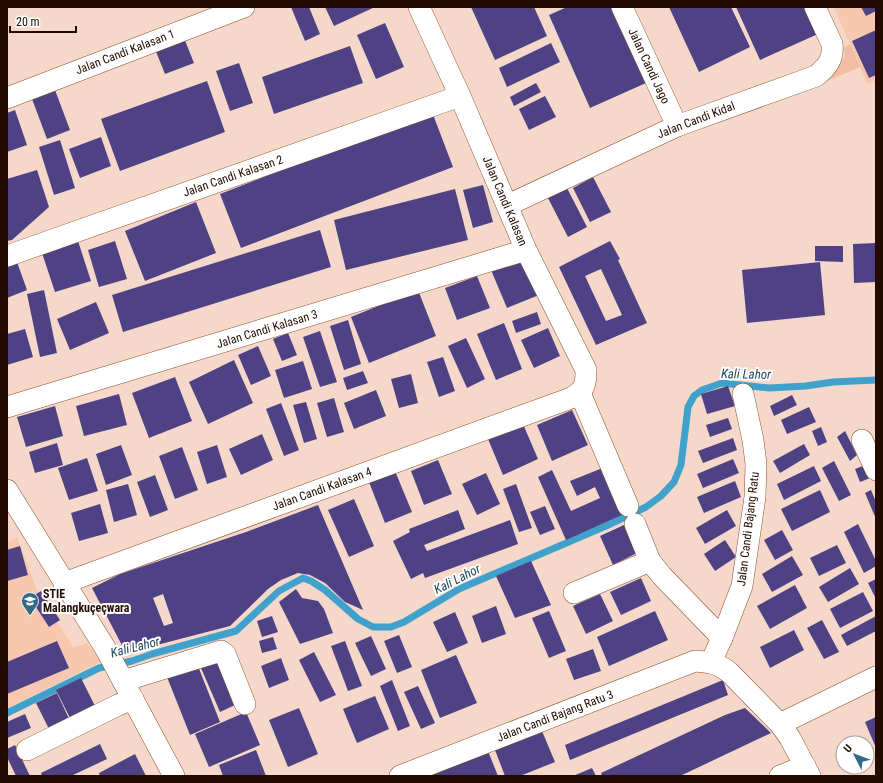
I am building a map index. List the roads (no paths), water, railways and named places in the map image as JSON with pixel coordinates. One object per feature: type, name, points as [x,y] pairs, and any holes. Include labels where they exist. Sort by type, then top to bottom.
[{"type":"street","name":"Jalan Candi Kalasan 1","points":[[7,98],[244,7]]},
{"type":"street","name":"Jalan Candi Kalasan","points":[[419,7],[508,205],[526,250],[586,370],[586,384],[580,393]]},
{"type":"street","name":"Jalan Candi Jago","points":[[622,7],[677,126]]},
{"type":"street","name":"Jalan Candi Kidal","points":[[508,205],[677,126],[816,76],[825,68],[831,58],[832,44],[816,7]]},
{"type":"street","name":"Jalan Candi Kalasan 2","points":[[7,256],[460,96]]},
{"type":"street","name":"Jalan Candi Kalasan 3","points":[[7,407],[526,250]]},
{"type":"street","points":[[580,393],[650,560],[662,576],[722,638]]},
{"type":"street","name":"Jalan Candi Kalasan 4","points":[[64,583],[571,398],[580,393]]},
{"type":"street","name":"Jalan Candi Bajang Ratu","points":[[711,662],[742,586],[755,497],[756,464],[753,440],[743,394]]},
{"type":"street","points":[[862,440],[876,470]]},
{"type":"street","points":[[7,490],[107,651],[174,776]]},
{"type":"street","points":[[574,593],[650,560]]},
{"type":"street","points":[[120,675],[221,652],[225,654],[245,704]]},
{"type":"street","name":"Jalan Candi Bajang Ratu 3","points":[[400,776],[695,661],[711,662]]},
{"type":"street","points":[[711,662],[729,672],[780,724],[790,738],[807,771],[780,776]]},
{"type":"street","points":[[780,724],[876,677]]},
{"type":"street","points":[[27,750],[133,699]]},
{"type":"waterway","name":"Kali Lahor","points":[[7,713],[99,668],[132,661],[236,631],[279,591],[303,578],[325,590],[358,619],[373,627],[391,627],[404,622],[459,589],[606,526],[646,507],[661,496],[674,482],[681,465],[688,407],[694,396],[702,390],[722,383],[769,388],[806,386],[833,382],[876,380]]},
{"type":"place","name":"STIE Malangkuçeçwara","points":[[30,616]]}]
